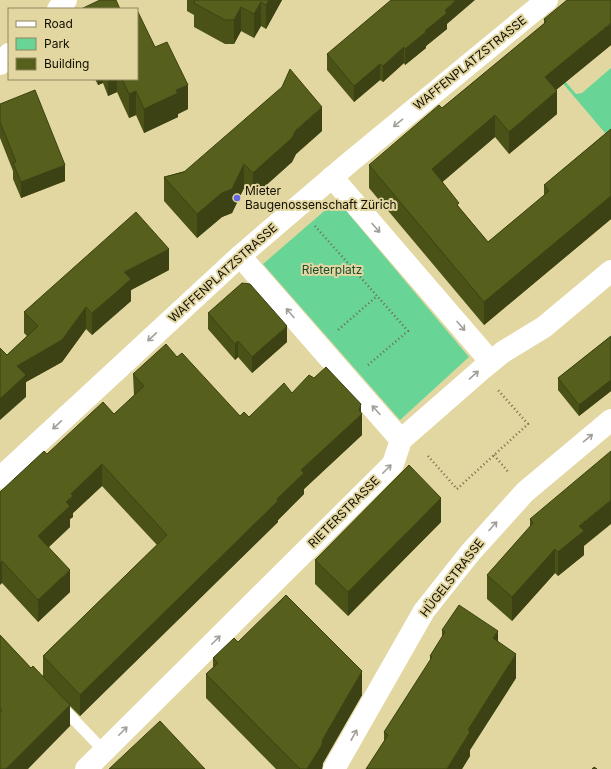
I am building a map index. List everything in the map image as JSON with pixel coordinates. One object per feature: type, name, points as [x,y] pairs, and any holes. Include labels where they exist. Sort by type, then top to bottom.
[{"type":"street","points":[[59,8],[66,0]]},
{"type":"street","name":"WAFFENPLATZSTRASSE","points":[[0,478],[240,256],[332,177],[547,0]]},
{"type":"street","points":[[0,64],[8,55]]},
{"type":"street","points":[[332,177],[491,362]]},
{"type":"street","points":[[240,256],[401,440],[503,352],[544,327],[611,271]]},
{"type":"street","name":"HÜGELSTRASSE","points":[[334,769],[424,610],[470,553],[525,492],[611,420]]},
{"type":"street","name":"RIETERSTRASSE","points":[[86,769],[393,464],[401,440]]},
{"type":"lane","points":[[54,699],[104,751]]},
{"type":"path","points":[[315,225],[408,331],[367,366]]},
{"type":"path","points":[[336,331],[377,296]]},
{"type":"path","points":[[428,456],[457,489],[528,424],[498,390]]},
{"type":"green space","points":[[528,38],[576,94],[582,93],[611,68],[611,140],[526,40]]},
{"type":"green space","name":"Rieterplatz","points":[[337,200],[469,357],[400,420],[263,264]]},
{"type":"building","points":[[100,0],[116,0],[120,8],[83,8]]},
{"type":"building","points":[[195,0],[269,0],[266,5],[261,2],[254,14],[241,7],[234,20],[225,20],[194,3]]},
{"type":"building","points":[[391,0],[456,0],[445,10],[447,13],[425,31],[426,32],[405,49],[404,47],[383,66],[380,64],[354,86],[327,54]]},
{"type":"building","points":[[567,0],[611,0],[611,23],[545,77],[557,91],[509,132],[495,115],[432,169],[459,203],[457,205],[488,242],[549,191],[544,185],[611,129],[611,196],[484,302],[369,165],[439,105],[442,108],[546,22],[544,19]]},
{"type":"building","points":[[138,12],[155,47],[167,42],[188,85],[176,90],[178,93],[144,109],[136,91],[129,94],[122,80],[138,80]]},
{"type":"building","points":[[290,69],[322,107],[296,130],[292,138],[253,173],[244,164],[232,189],[222,193],[197,214],[164,177],[184,172],[282,87]]},
{"type":"building","points":[[35,90],[65,165],[21,182],[13,163],[16,162],[0,122],[0,104]]},
{"type":"building","points":[[136,212],[169,249],[124,272],[131,279],[92,313],[86,307],[62,340],[17,366],[26,375],[0,399],[0,348],[7,355],[38,326],[24,312]]},
{"type":"building","points":[[242,283],[250,284],[287,326],[252,357],[238,341],[235,344],[208,313]]},
{"type":"building","points":[[611,336],[611,380],[579,405],[558,378]]},
{"type":"building","points":[[166,344],[177,357],[182,353],[240,416],[244,412],[249,417],[284,383],[292,393],[309,375],[314,378],[326,367],[361,404],[359,410],[362,414],[301,470],[304,473],[277,499],[278,501],[80,695],[43,656],[167,535],[102,464],[71,494],[73,496],[66,502],[70,506],[38,536],[70,570],[38,600],[2,561],[0,563],[0,492],[44,451],[47,454],[103,402],[114,414],[144,386],[133,374]]},
{"type":"building","points":[[611,451],[611,500],[579,526],[584,531],[558,552],[555,549],[512,597],[487,575],[533,523],[530,519]]},
{"type":"building","points":[[409,465],[441,498],[348,592],[315,560]]},
{"type":"building","points":[[286,595],[362,671],[323,739],[322,745],[307,769],[300,769],[206,674],[218,663],[213,658],[234,638],[238,642]]},
{"type":"building","points":[[459,605],[498,631],[493,638],[516,654],[468,730],[470,732],[447,769],[366,769],[388,735],[384,732],[432,657],[430,656],[445,632],[442,630]]},
{"type":"building","points":[[0,635],[31,668],[33,666],[70,705],[6,769],[0,769],[0,713],[2,711],[0,708]]},
{"type":"building","points":[[160,721],[205,769],[109,769]]},
{"type":"place","name":"Mieter Baugenossenschaft Zürich","points":[[237,198]]}]
